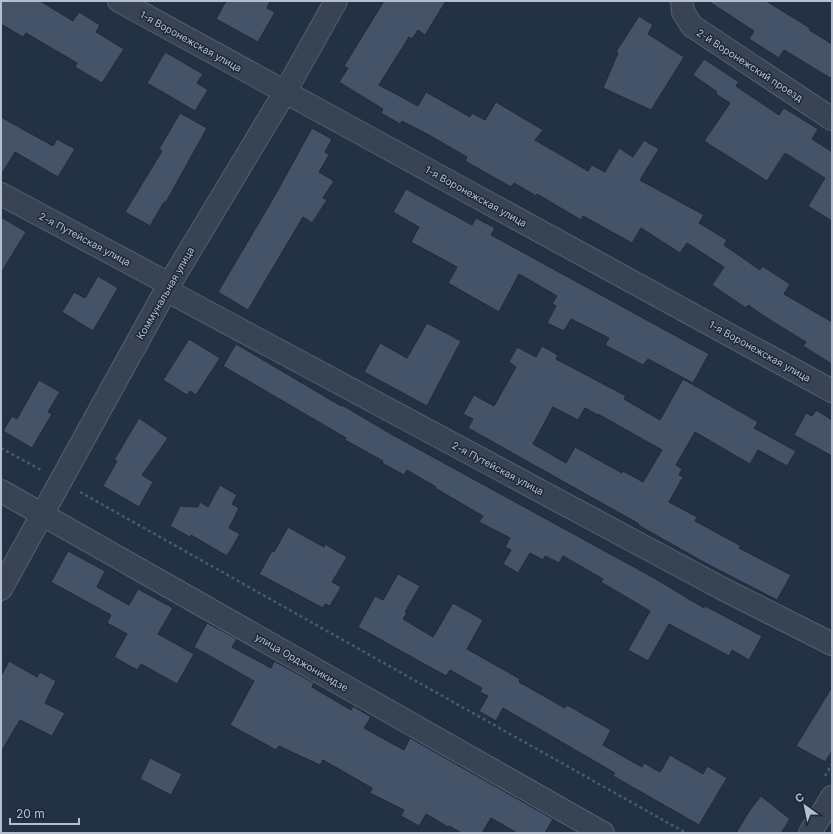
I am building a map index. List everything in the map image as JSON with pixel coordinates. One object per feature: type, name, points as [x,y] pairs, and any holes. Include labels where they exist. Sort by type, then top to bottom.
[{"type":"street","name":"1-я Воронежская улица","points":[[120,1],[832,391]]},
{"type":"street","name":"Коммунальная улица","points":[[1,589],[167,287],[285,92],[336,1]]},
{"type":"street","name":"2-й Воронежский проезд","points":[[682,1],[683,12],[692,26],[832,119]]},
{"type":"street","name":"2-я Путейская улица","points":[[1,194],[167,287],[721,588],[832,644]]},
{"type":"street","name":"улица Орджоникидзе","points":[[1,491],[603,833]]},
{"type":"street","points":[[810,833],[832,797]]},
{"type":"path","points":[[1,448],[686,833]]},
{"type":"building","points":[[1,1],[40,1],[73,21],[79,12],[100,25],[96,32],[124,49],[102,83],[75,67],[77,63],[26,33],[23,37],[1,24]]},
{"type":"building","points":[[226,1],[270,1],[267,8],[275,12],[258,42],[216,19]]},
{"type":"building","points":[[384,1],[446,1],[425,35],[418,30],[412,39],[409,37],[379,85],[418,106],[426,92],[470,117],[472,113],[485,120],[496,102],[543,130],[535,140],[588,171],[592,165],[605,172],[619,148],[633,157],[644,140],[659,149],[640,180],[704,215],[699,223],[727,240],[724,245],[760,270],[762,266],[790,284],[784,294],[832,322],[832,364],[803,346],[806,342],[748,305],[746,308],[712,285],[724,267],[687,243],[680,253],[641,228],[632,243],[583,216],[581,220],[537,194],[536,196],[514,183],[511,187],[465,161],[467,157],[429,135],[402,121],[400,124],[381,113],[383,109],[339,82],[348,68],[344,66]]},
{"type":"building","points":[[708,1],[766,1],[810,28],[809,30],[832,44],[832,79],[784,50],[779,58],[749,39],[754,31]]},
{"type":"building","points":[[639,16],[653,25],[648,34],[684,57],[651,110],[603,88],[618,53],[616,52]]},
{"type":"building","points":[[165,52],[203,74],[197,83],[208,90],[195,111],[147,83]]},
{"type":"building","points":[[704,59],[739,82],[736,86],[779,115],[784,108],[818,129],[812,139],[832,152],[832,221],[808,206],[825,178],[785,153],[767,181],[704,141],[730,103],[716,94],[717,92],[693,75]]},
{"type":"building","points":[[180,113],[207,128],[166,202],[164,202],[150,226],[125,212],[162,151],[159,149]]},
{"type":"building","points":[[1,117],[53,146],[57,139],[75,149],[58,177],[15,152],[1,175]]},
{"type":"building","points":[[312,128],[332,139],[325,152],[329,155],[319,172],[334,181],[323,198],[327,200],[312,223],[303,217],[248,310],[218,292],[274,197]]},
{"type":"building","points":[[406,189],[472,225],[476,218],[495,228],[491,235],[709,354],[693,383],[648,359],[643,365],[605,345],[609,338],[571,319],[564,331],[547,323],[556,306],[552,304],[557,296],[519,274],[499,312],[448,283],[457,267],[411,242],[419,227],[393,212]]},
{"type":"building","points":[[1,217],[26,232],[1,273]]},
{"type":"building","points":[[98,276],[118,288],[93,331],[62,312],[74,292],[85,298]]},
{"type":"building","points":[[427,323],[461,341],[427,406],[364,372],[380,343],[407,358]]},
{"type":"building","points":[[189,339],[220,358],[196,395],[190,391],[187,395],[163,380]]},
{"type":"building","points":[[236,344],[341,406],[342,405],[391,434],[654,578],[704,608],[705,606],[762,636],[749,660],[732,650],[729,656],[669,624],[648,661],[628,650],[650,611],[601,582],[603,579],[563,556],[559,563],[545,556],[543,560],[530,553],[518,573],[503,564],[511,550],[505,547],[510,538],[479,522],[483,516],[407,470],[404,475],[382,463],[383,461],[345,440],[346,438],[223,366]]},
{"type":"building","points":[[542,346],[558,355],[556,359],[626,396],[624,399],[660,420],[683,379],[758,422],[754,428],[796,451],[787,466],[758,450],[750,464],[695,432],[676,465],[682,469],[679,475],[683,477],[669,502],[697,517],[695,521],[741,546],[739,548],[791,575],[777,600],[709,565],[468,428],[473,419],[463,414],[474,395],[494,406],[516,367],[509,362],[517,347],[536,357]],"holes":[[[553,407],[578,420],[585,408],[662,450],[643,482],[623,471],[622,473],[575,447],[566,463],[533,444]]]},
{"type":"building","points":[[39,380],[60,392],[48,412],[52,414],[32,448],[3,431],[12,416],[17,419]]},
{"type":"building","points":[[816,410],[832,420],[832,456],[794,435],[806,413],[812,416]]},
{"type":"building","points":[[139,418],[168,438],[142,475],[153,482],[139,507],[103,486],[117,461],[114,460]]},
{"type":"building","points":[[220,485],[237,495],[232,504],[239,508],[229,528],[240,534],[227,556],[191,535],[190,537],[170,526],[180,506],[198,507],[200,502],[208,507]]},
{"type":"building","points":[[288,527],[324,547],[325,544],[347,557],[332,582],[341,587],[330,606],[325,604],[323,608],[259,574],[272,551],[274,552]]},
{"type":"building","points":[[68,551],[105,571],[97,587],[129,605],[138,589],[173,608],[158,634],[194,654],[177,684],[141,664],[137,670],[114,657],[127,634],[107,623],[111,615],[51,582]]},
{"type":"building","points":[[398,574],[420,586],[405,612],[407,613],[403,619],[433,637],[453,603],[483,620],[467,649],[520,679],[519,682],[565,708],[567,705],[611,730],[603,745],[642,767],[644,763],[660,772],[670,755],[703,774],[707,766],[727,778],[699,825],[613,776],[615,773],[503,708],[496,721],[479,711],[488,696],[480,692],[482,688],[450,670],[446,676],[358,627],[375,596],[383,600]]},
{"type":"building","points":[[207,623],[237,639],[232,647],[271,668],[274,661],[314,683],[312,687],[351,710],[353,706],[371,717],[364,728],[404,750],[410,738],[553,819],[545,833],[517,833],[491,818],[482,833],[462,833],[449,826],[448,827],[426,814],[419,826],[401,816],[404,810],[370,793],[372,788],[323,760],[320,765],[279,746],[276,750],[230,725],[254,681],[194,647]]},
{"type":"building","points":[[9,661],[37,677],[40,672],[56,681],[45,703],[65,713],[52,736],[20,720],[1,752],[1,676]]},
{"type":"building","points":[[832,687],[832,751],[825,762],[796,746]]},
{"type":"building","points":[[150,758],[182,774],[171,795],[140,779]]},
{"type":"building","points":[[761,796],[790,819],[781,833],[736,833],[750,810]]}]
